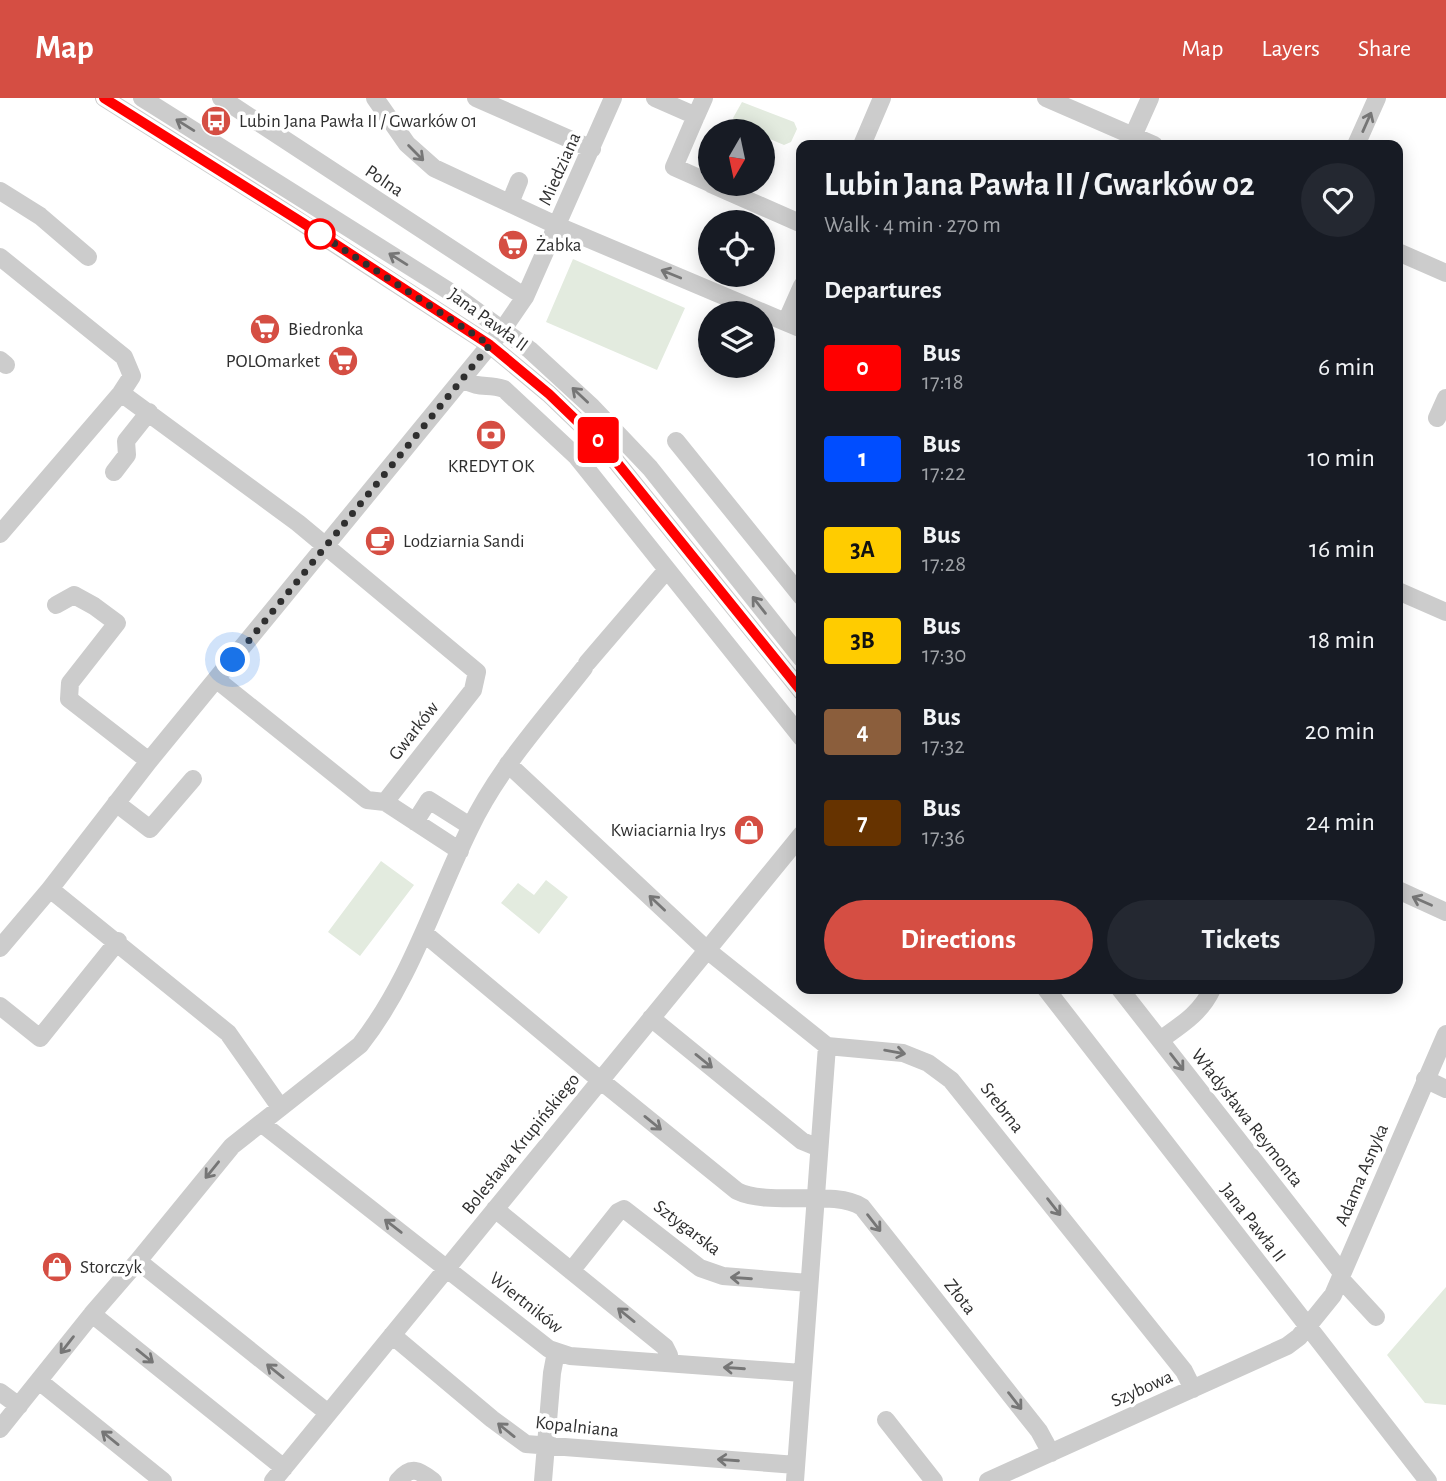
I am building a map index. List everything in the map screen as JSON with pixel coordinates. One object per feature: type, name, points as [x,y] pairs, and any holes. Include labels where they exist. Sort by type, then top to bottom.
[{"type":"street","name":"Jana Pawła II","points":[[104,98],[490,345],[549,394],[606,449],[796,685]]},
{"type":"street","name":"Jana Pawła II","points":[[142,98],[452,293],[503,329],[564,380],[650,468],[796,651]]},
{"type":"street","name":"Polna","points":[[221,98],[525,297]]},
{"type":"street","name":"Polna","points":[[375,98],[407,144],[434,168],[558,226],[794,325]]},
{"type":"street","points":[[476,98],[559,140],[592,149]]},
{"type":"street","name":"Miedziana","points":[[490,345],[525,297],[613,98]]},
{"type":"street","points":[[655,98],[696,116]]},
{"type":"street","points":[[698,178],[674,167],[704,98]]},
{"type":"street","points":[[864,140],[882,98]]},
{"type":"street","points":[[1046,98],[1129,140]]},
{"type":"street","points":[[1131,140],[1150,98]]},
{"type":"street","points":[[1358,140],[1377,98]]},
{"type":"street","points":[[510,203],[520,181]]},
{"type":"street","points":[[0,191],[40,216],[88,257]]},
{"type":"street","points":[[738,196],[796,221]]},
{"type":"street","points":[[1403,254],[1446,273]]},
{"type":"street","points":[[0,257],[124,357],[132,376],[121,393],[0,534]]},
{"type":"street","points":[[0,948],[50,889],[149,761],[490,345]]},
{"type":"street","points":[[463,379],[475,386],[504,389],[578,457],[796,730]]},
{"type":"street","points":[[121,393],[326,545]]},
{"type":"street","points":[[1437,418],[1446,398]]},
{"type":"street","points":[[114,472],[127,455],[126,441],[149,412]]},
{"type":"street","points":[[676,441],[796,590]]},
{"type":"street","name":"Gwarków","points":[[326,545],[477,672],[473,690],[385,802]]},
{"type":"street","points":[[0,1429],[232,1146],[360,1045],[374,1027],[425,934],[470,826],[508,764],[585,665],[664,572]]},
{"type":"street","points":[[1403,593],[1444,605]]},
{"type":"street","points":[[56,605],[74,595],[117,623],[70,683],[69,699],[149,761]]},
{"type":"street","points":[[217,680],[367,800],[385,802],[460,851]]},
{"type":"street","points":[[508,764],[707,950],[827,1046],[796,1473]]},
{"type":"street","points":[[116,803],[150,830],[193,779]]},
{"type":"street","points":[[415,822],[429,800],[470,826]]},
{"type":"street","name":"Bolesława Krupińskiego","points":[[278,1475],[796,841]]},
{"type":"street","points":[[50,889],[228,1033],[280,1107]]},
{"type":"street","points":[[1403,892],[1446,912]]},
{"type":"street","points":[[425,934],[737,1191],[752,1196],[815,1200]]},
{"type":"street","points":[[0,1006],[40,1038],[117,942]]},
{"type":"street","name":"Jana Pawła II","points":[[1050,994],[1428,1481]]},
{"type":"street","name":"Władysława Reymonta","points":[[1123,994],[1376,1317]]},
{"type":"street","points":[[1160,1040],[1190,1019],[1206,1003],[1210,994]]},
{"type":"street","points":[[651,1018],[802,1141],[819,1147]]},
{"type":"street","name":"Adama Asnyka","points":[[1308,1328],[1333,1295],[1446,1034]]},
{"type":"street","name":"Srebrna","points":[[827,1046],[892,1051],[909,1055],[933,1066],[953,1082],[1184,1371],[1193,1389]]},
{"type":"street","points":[[1425,1079],[1446,1089]]},
{"type":"street","name":"Wiertników","points":[[261,1123],[539,1343],[556,1352],[570,1356],[802,1373]]},
{"type":"street","name":"Złota","points":[[815,1200],[848,1200],[865,1210],[1039,1431],[1051,1453]]},
{"type":"street","points":[[495,1209],[665,1347],[670,1363]]},
{"type":"street","name":"Sztygarska","points":[[572,1271],[619,1210],[624,1209],[710,1273],[809,1283]]},
{"type":"street","points":[[138,1261],[328,1413]]},
{"type":"street","points":[[92,1314],[278,1475]]},
{"type":"street","name":"Szybowa","points":[[988,1481],[1291,1344],[1308,1328]]},
{"type":"street","name":"Kopalniana","points":[[392,1335],[518,1440],[532,1446],[796,1473]]},
{"type":"street","points":[[543,1481],[551,1373],[556,1352]]},
{"type":"street","points":[[39,1381],[163,1481]]},
{"type":"street","points":[[0,1392],[19,1406]]},
{"type":"street","points":[[886,1420],[934,1481]]},
{"type":"street","points":[[398,1481],[413,1469],[433,1481]]},
{"type":"shaded area","points":[[742,102],[794,122],[797,129],[791,142],[784,145],[775,141],[775,119],[733,118]]},
{"type":"shaded area","points":[[573,259],[685,308],[657,370],[546,322]]},
{"type":"shaded area","points":[[381,861],[414,885],[360,956],[328,932]]},
{"type":"shaded area","points":[[546,880],[568,897],[539,934],[501,903],[518,883],[534,895]]},
{"type":"shaded area","points":[[1446,1287],[1446,1405],[1425,1403],[1387,1355]]},
{"type":"bus line","name":"0","points":[[104,98],[439,310],[517,366],[606,449],[796,684]]},
{"type":"place","name":"Lubin Jana Pawła II / Gwarków 01","points":[[216,121]]},
{"type":"place","name":"Żabka","points":[[513,245]]},
{"type":"place","name":"Biedronka","points":[[265,329]]},
{"type":"place","name":"POLOmarket","points":[[343,361]]},
{"type":"place","name":"KREDYT OK","points":[[491,435]]},
{"type":"place","name":"Lodziarnia Sandi","points":[[380,541]]},
{"type":"place","name":"Kwiaciarnia Irys","points":[[749,830]]},
{"type":"place","name":"Storczyk","points":[[57,1267]]},
{"type":"route","points":[[233,660],[490,345],[320,234]]}]
